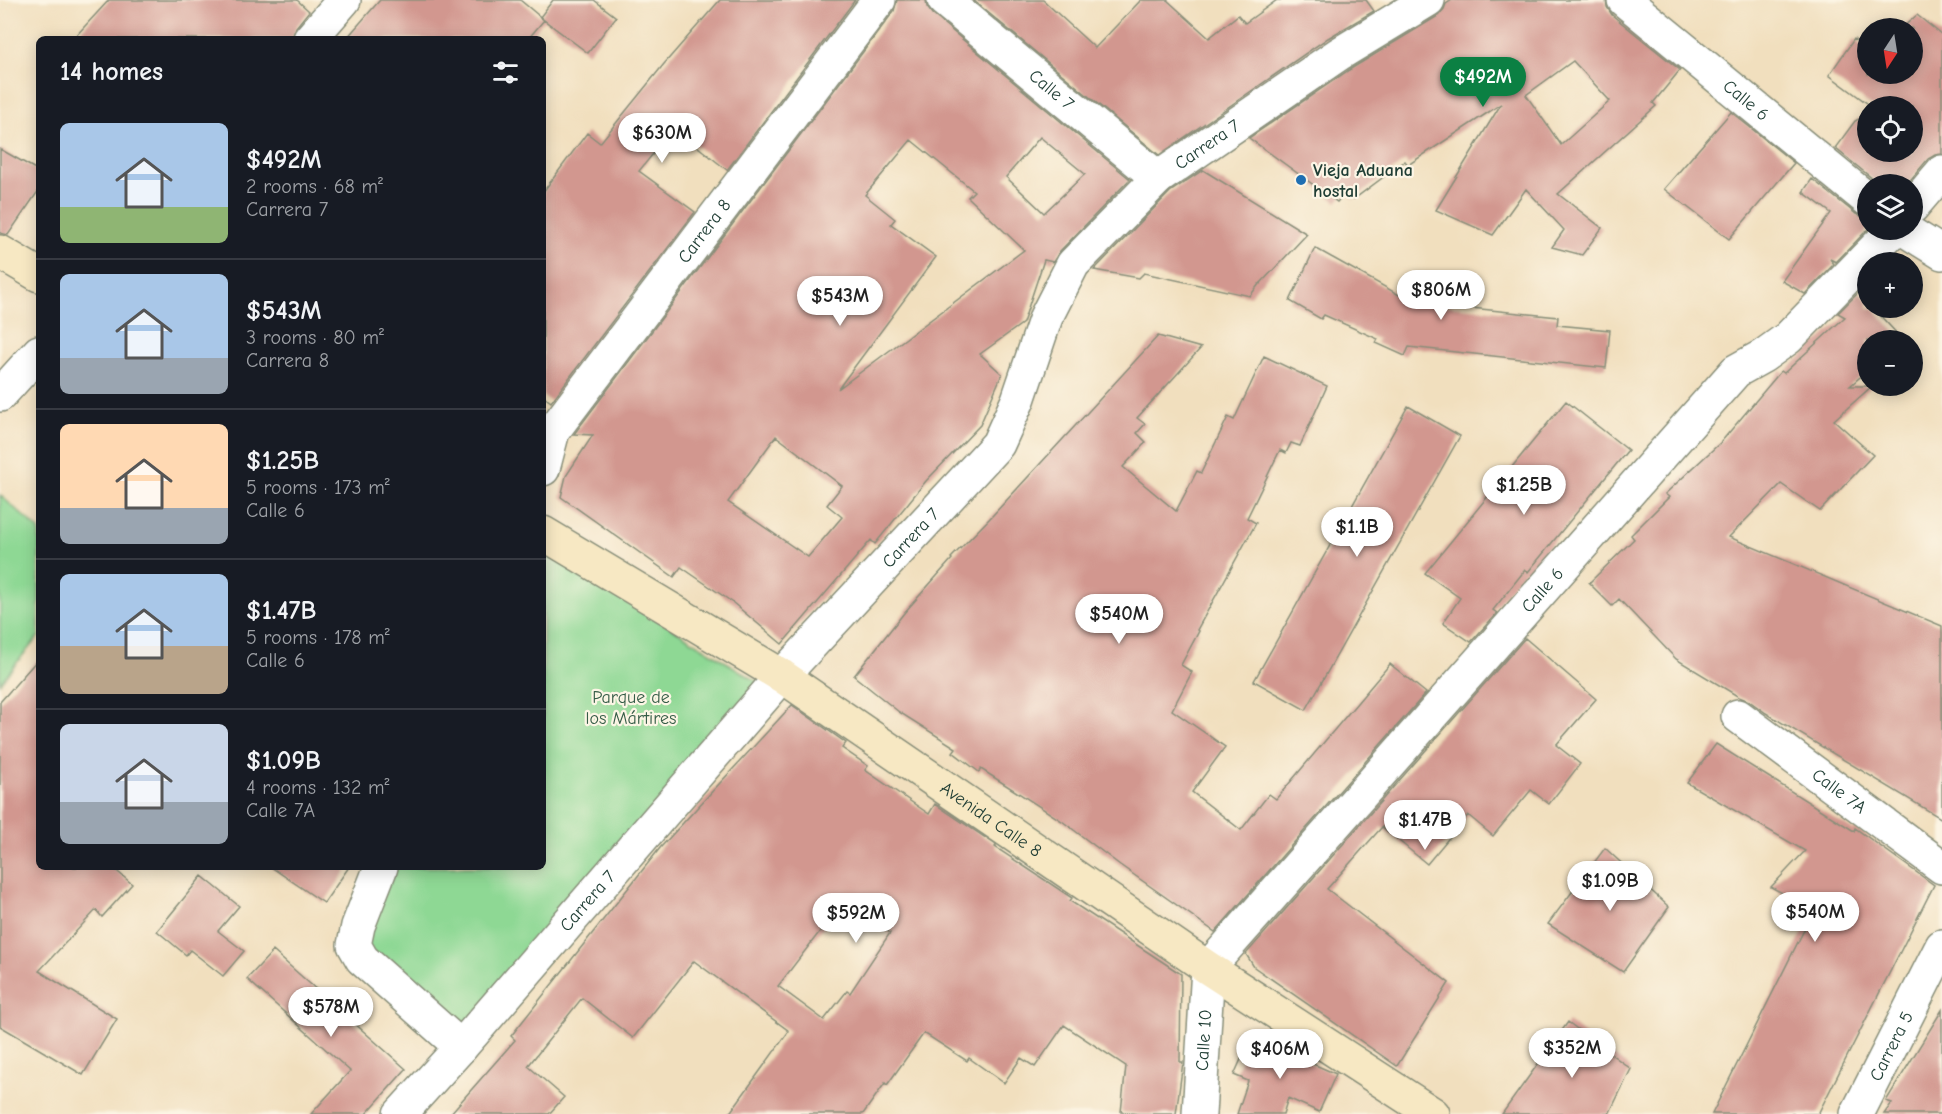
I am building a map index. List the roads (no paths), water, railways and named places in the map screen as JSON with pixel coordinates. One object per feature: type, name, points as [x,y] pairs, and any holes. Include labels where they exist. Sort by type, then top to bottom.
[{"type":"main road","points":[[0,252],[36,273]]},
{"type":"main road","name":"Avenida Calle 8","points":[[546,535],[782,676],[1208,968],[1433,1114]]},
{"type":"street","points":[[313,36],[344,0]]},
{"type":"street","name":"Carrera 8","points":[[546,458],[553,431],[879,0]]},
{"type":"street","name":"Calle 7","points":[[944,0],[1158,178]]},
{"type":"street","name":"Carrera 7","points":[[400,1114],[461,1047],[782,676],[998,444],[1018,400],[1046,317],[1073,264],[1158,178],[1339,54],[1428,0]]},
{"type":"street","name":"Calle 6","points":[[1624,0],[1857,191]]},
{"type":"street","points":[[1923,194],[1942,172]]},
{"type":"street","name":"Calle 6","points":[[1208,968],[1736,370],[1763,356],[1788,338],[1883,240]]},
{"type":"street","points":[[1921,240],[1942,253]]},
{"type":"street","points":[[0,396],[36,355]]},
{"type":"street","name":"Calle 7A","points":[[1738,716],[1942,867]]},
{"type":"street","points":[[380,870],[358,926],[354,945],[362,959],[461,1047]]},
{"type":"street","name":"Carrera 5","points":[[1857,1114],[1932,992],[1942,946]]},
{"type":"street","name":"Calle 10","points":[[1199,1114],[1208,968]]},
{"type":"place","name":"Vieja Aduana hostal","points":[[1301,180]]},
{"type":"park label","name":"Parque de los Mártires","points":[[631,707]]}]
